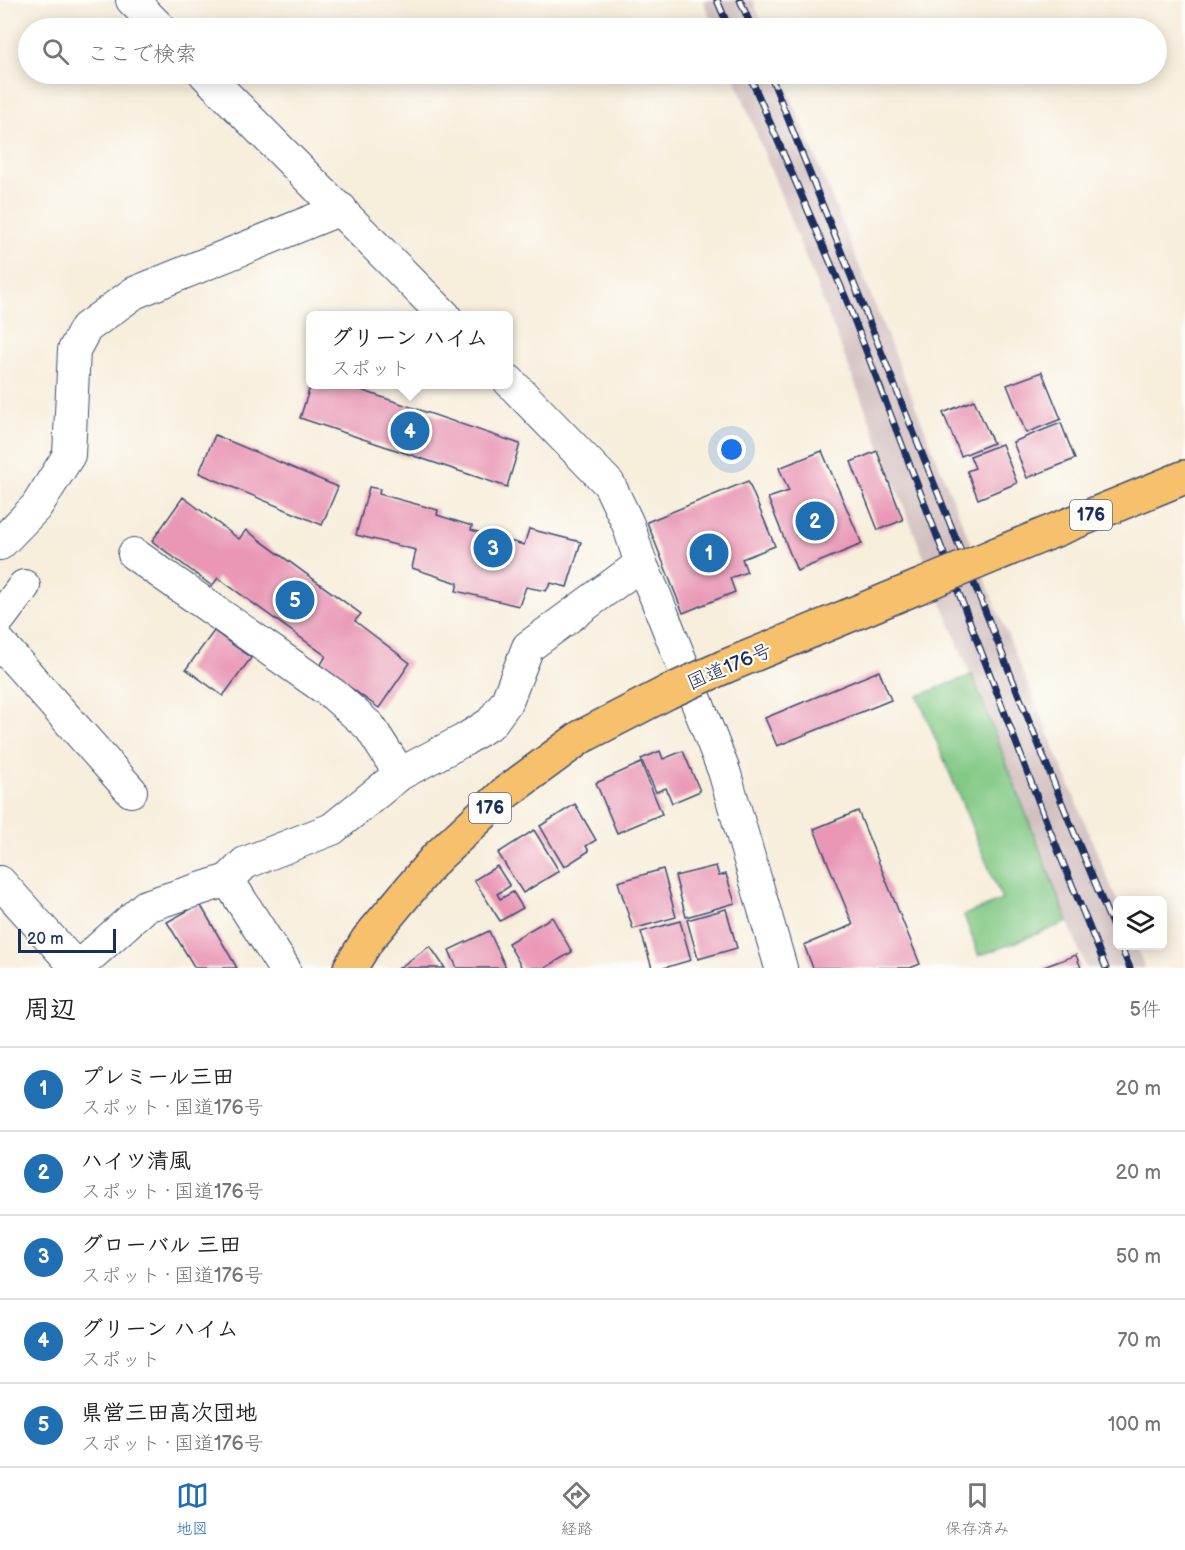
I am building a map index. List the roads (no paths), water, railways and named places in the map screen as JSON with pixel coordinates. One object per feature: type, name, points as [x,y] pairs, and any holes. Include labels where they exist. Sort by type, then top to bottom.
[{"type":"highway","name":"国道176号","points":[[350,968],[368,939],[436,858],[505,793],[581,737],[668,692],[1185,477]]},
{"type":"street","points":[[132,0],[150,18]]},
{"type":"street","points":[[215,84],[441,311]]},
{"type":"street","points":[[0,544],[36,507],[69,455],[74,350],[86,328],[134,293],[341,209]]},
{"type":"street","points":[[513,385],[609,484],[628,524],[641,564],[724,771],[781,968]]},
{"type":"street","points":[[134,554],[334,695],[370,727],[400,774]]},
{"type":"street","points":[[0,882],[77,968],[146,906],[228,880],[245,863],[332,829],[400,774],[464,740],[490,723],[507,701],[528,647],[641,564]]},
{"type":"street","points":[[0,618],[24,586]]},
{"type":"street","points":[[0,643],[131,790]]},
{"type":"street","points":[[228,880],[284,968]]},
{"type":"railway","points":[[717,0],[725,18]]},
{"type":"railway","points":[[740,0],[748,18]]},
{"type":"railway","points":[[753,84],[847,301],[1046,821],[1106,968]]},
{"type":"railway","points":[[774,84],[1113,927]]},
{"type":"railway","points":[[1122,950],[1130,968]]},
{"type":"place","name":"グリーン ハイム","points":[[410,431]]},
{"type":"place","name":"ハイツ清風","points":[[815,521]]},
{"type":"place","name":"グローバル 三田","points":[[493,548]]},
{"type":"place","name":"プレミール三田","points":[[709,553]]},
{"type":"place","name":"県営三田高次団地","points":[[295,600]]}]
